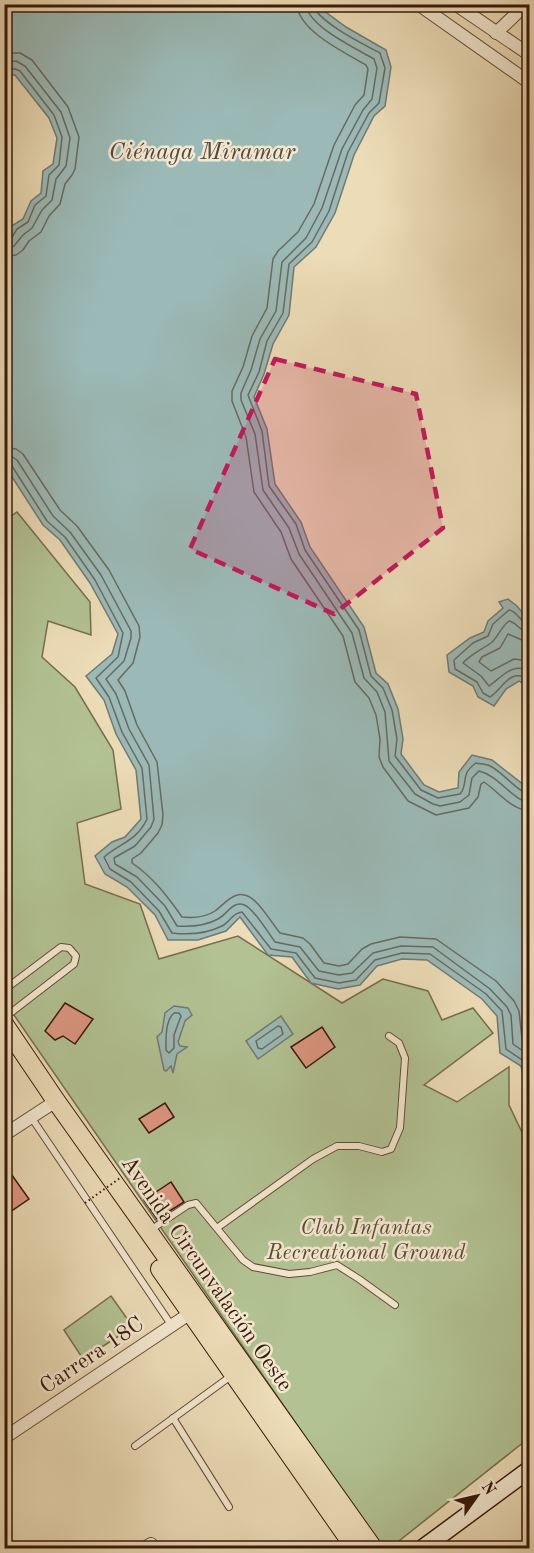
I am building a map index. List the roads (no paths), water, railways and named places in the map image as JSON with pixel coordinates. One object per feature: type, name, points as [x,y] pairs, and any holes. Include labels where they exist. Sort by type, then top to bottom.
[{"type":"main road","name":"Avenida Circunvalación Oeste","points":[[4,1024],[52,1104],[196,1309],[373,1548]]},
{"type":"main road","name":"Avenida Circunvalación Oeste","points":[[4,1044],[149,1231],[233,1374],[355,1548]]},
{"type":"street","points":[[418,4],[530,83]]},
{"type":"street","points":[[455,4],[530,55]]},
{"type":"street","points":[[496,33],[516,14],[520,4]]},
{"type":"street","points":[[4,1135],[52,1104]]},
{"type":"street","name":"Carrera 18C","points":[[4,1438],[196,1309]]},
{"type":"street","points":[[423,1548],[530,1469]]},
{"type":"lane","points":[[4,990],[61,947],[69,948],[76,956],[74,964],[4,1018]]},
{"type":"lane","points":[[217,1228],[313,1159],[337,1146],[359,1146],[382,1152],[391,1149],[400,1128],[405,1058],[399,1043],[388,1036]]},
{"type":"lane","points":[[31,1117],[172,1326]]},
{"type":"lane","points":[[149,1231],[188,1205],[196,1203],[243,1260],[253,1268],[290,1274],[337,1265],[394,1305]]},
{"type":"lane","points":[[135,1446],[233,1374]]},
{"type":"lane","points":[[173,1418],[229,1507]]},
{"type":"water","name":"Ciénaga Miramar","points":[[5,4],[316,5],[346,27],[386,50],[391,67],[385,106],[374,116],[354,155],[335,213],[316,247],[294,267],[289,315],[273,344],[254,397],[267,429],[275,484],[301,522],[310,547],[364,627],[376,673],[388,684],[398,709],[403,739],[401,754],[424,785],[439,792],[458,788],[459,772],[472,755],[492,760],[529,789],[529,1099],[521,1066],[500,1053],[497,1016],[482,999],[427,960],[402,959],[377,966],[360,985],[338,989],[311,983],[292,957],[268,955],[240,917],[226,931],[198,940],[168,940],[155,915],[127,887],[105,874],[95,856],[112,842],[125,837],[141,819],[136,770],[116,734],[104,700],[86,676],[112,654],[118,634],[90,583],[60,540],[43,525],[5,466],[5,239],[13,225],[23,219],[31,201],[41,193],[43,171],[53,164],[57,138],[49,118],[15,75],[5,75]]},
{"type":"water","points":[[508,599],[529,621],[529,686],[519,681],[506,689],[494,706],[478,697],[473,686],[449,672],[447,655],[470,638],[484,632],[488,621],[503,608],[499,602]]},
{"type":"water","points":[[174,1006],[188,1008],[192,1015],[185,1021],[178,1042],[180,1046],[187,1047],[177,1054],[173,1073],[171,1066],[166,1071],[164,1070],[157,1037],[162,1032],[165,1013]]},
{"type":"water","points":[[281,1016],[293,1034],[258,1059],[246,1041]]},
{"type":"park label","name":"Club Infantas Recreational Ground","points":[[366,1238]]}]
